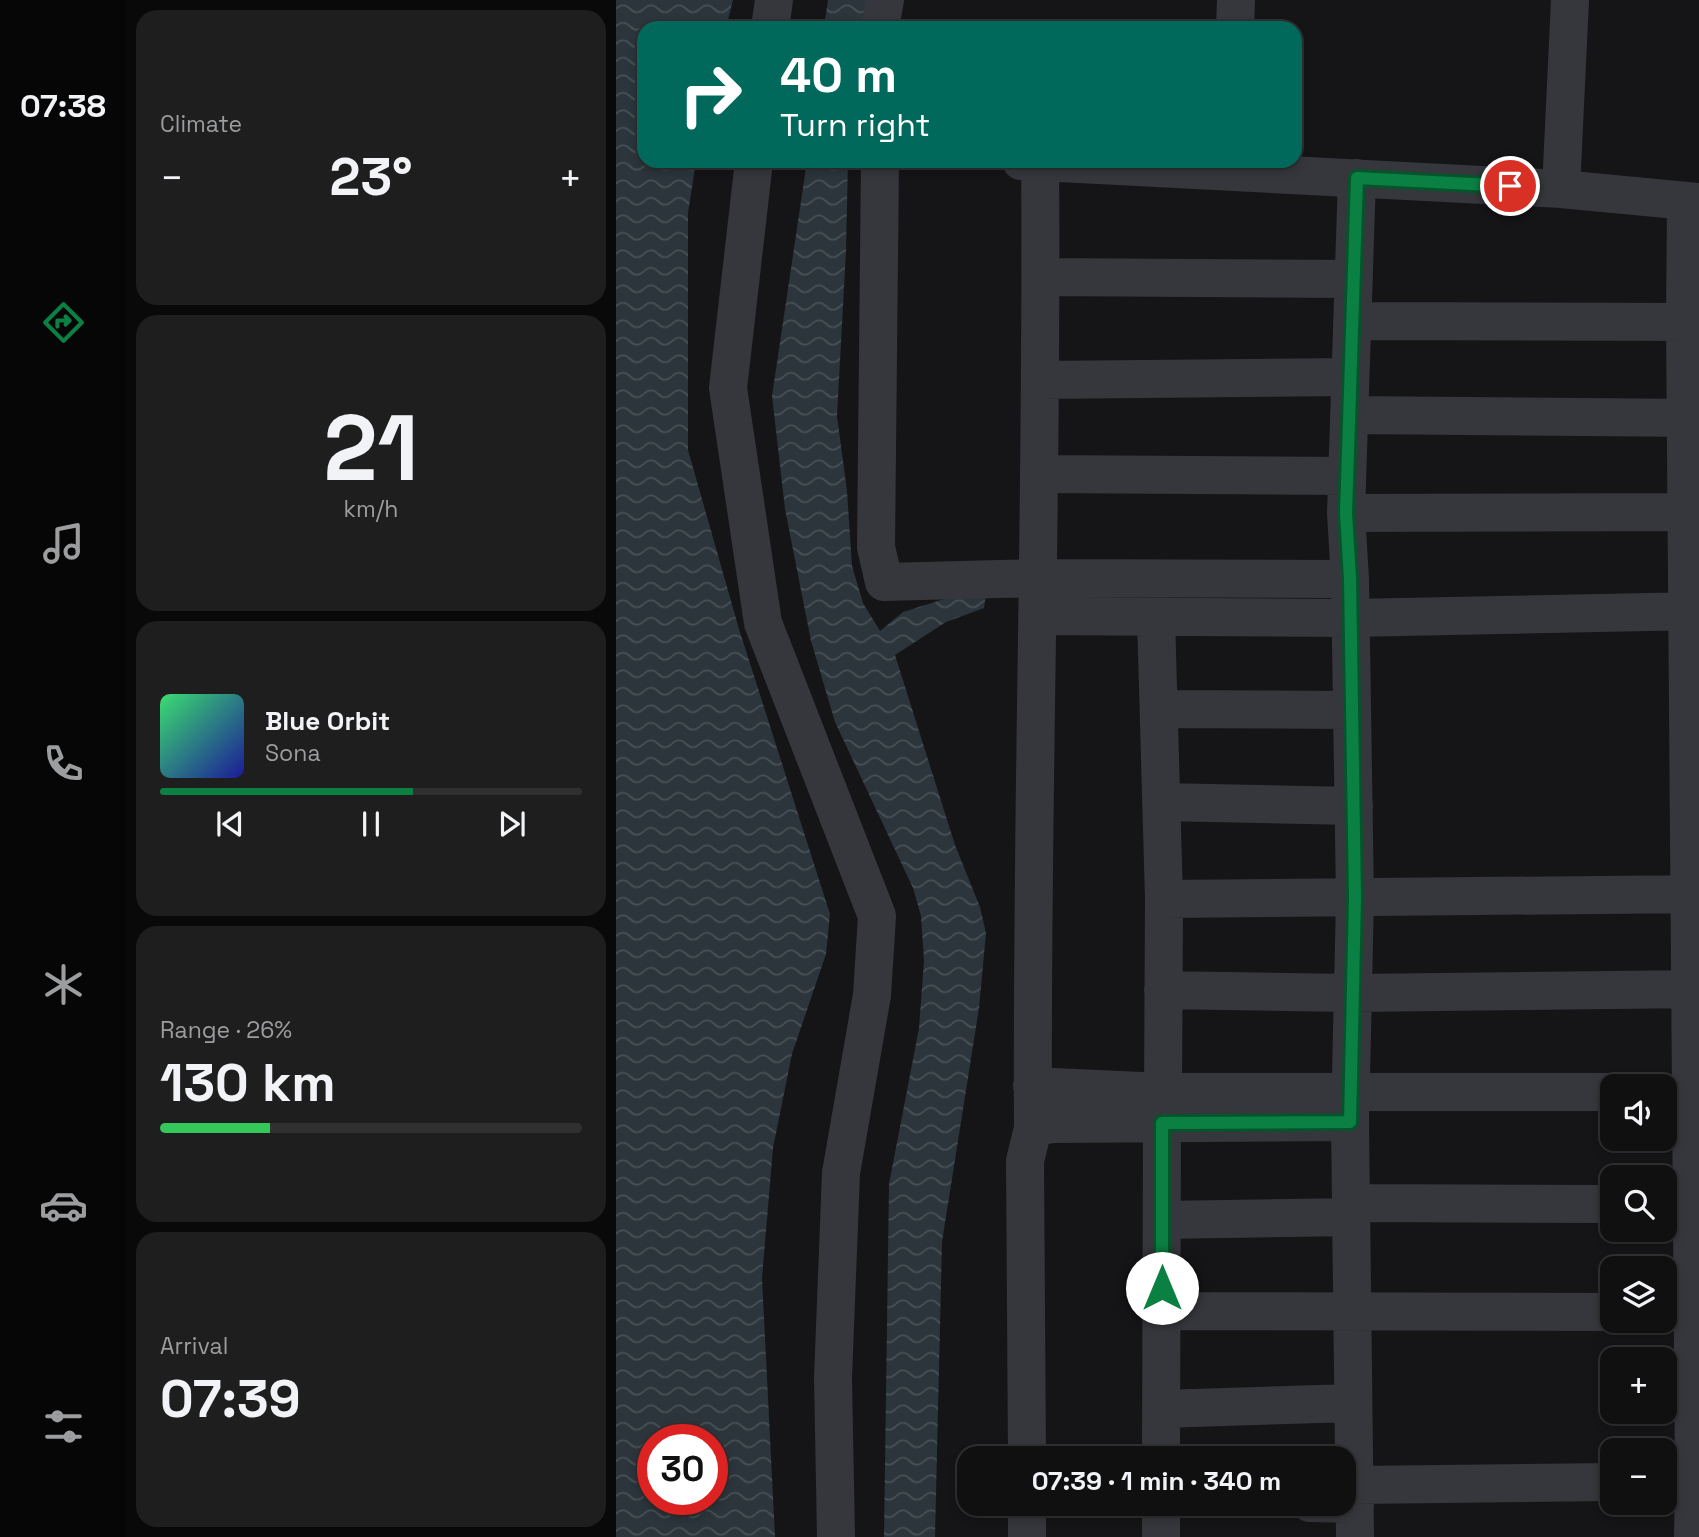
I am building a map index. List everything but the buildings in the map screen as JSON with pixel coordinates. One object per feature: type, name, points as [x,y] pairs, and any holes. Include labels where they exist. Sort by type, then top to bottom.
[{"type":"street","points":[[771,21],[774,0]]},
{"type":"street","points":[[881,21],[885,0]]},
{"type":"street","points":[[1235,21],[1236,0]]},
{"type":"street","points":[[1561,189],[1570,0]]},
{"type":"street","points":[[753,168],[728,388],[763,623],[877,916],[872,995],[841,1173],[833,1378],[836,1537]]},
{"type":"street","points":[[880,168],[876,547],[884,582],[1038,578],[1350,579]]},
{"type":"street","points":[[1027,1446],[1025,1161],[1033,1128],[1037,616],[1041,474],[1041,277],[1032,168]]},
{"type":"street","points":[[1242,168],[1357,178],[1561,189],[1692,201],[1694,989],[1685,1092],[1685,1313],[1686,1481],[1693,1537]]},
{"type":"street","points":[[1353,1446],[1351,1107],[1355,898],[1347,494],[1357,178]]},
{"type":"street","points":[[1041,277],[1354,279]]},
{"type":"street","points":[[1352,321],[1692,322]]},
{"type":"street","points":[[1041,380],[1350,377]]},
{"type":"street","points":[[1349,415],[1692,418]]},
{"type":"street","points":[[1041,474],[1347,494],[1693,512]]},
{"type":"street","points":[[1037,616],[1350,618],[1693,611]]},
{"type":"street","points":[[1156,617],[1164,900],[1161,1446]]},
{"type":"street","points":[[1159,709],[1352,710]]},
{"type":"street","points":[[1161,802],[1354,806]]},
{"type":"street","points":[[1164,900],[1694,894]]},
{"type":"street","points":[[1163,990],[1353,993],[1694,989]]},
{"type":"street","points":[[1032,1086],[1163,1108]]},
{"type":"street","points":[[1033,1128],[1163,1108],[1351,1107],[1600,1093]]},
{"type":"street","points":[[1162,1220],[1352,1210],[1600,1204]]},
{"type":"street","points":[[1162,1311],[1600,1312]]},
{"type":"street","points":[[1161,1409],[1352,1403]]},
{"type":"street","points":[[1356,1509],[1600,1483]]},
{"type":"street","points":[[1027,1516],[1027,1537]]},
{"type":"street","points":[[1161,1516],[1161,1537]]},
{"type":"water","points":[[616,0],[733,0],[728,21],[637,21],[637,168],[695,168],[688,213],[688,450],[739,629],[830,914],[826,954],[792,1054],[773,1148],[762,1278],[775,1537],[616,1537]]},
{"type":"water","points":[[828,0],[870,0],[866,21],[825,21]]},
{"type":"water","points":[[806,168],[848,168],[837,416],[847,491],[852,566],[863,603],[880,631],[903,612],[960,594],[986,594],[984,608],[946,622],[895,655],[955,845],[980,907],[986,933],[979,1008],[942,1242],[935,1537],[884,1537],[889,1184],[919,1028],[924,961],[921,916],[913,888],[835,722],[811,641],[785,509],[772,396]]},
{"type":"route","points":[[1162,1288],[1162,1123],[1350,1122],[1355,898],[1350,579],[1346,513],[1357,178],[1510,186]]}]
